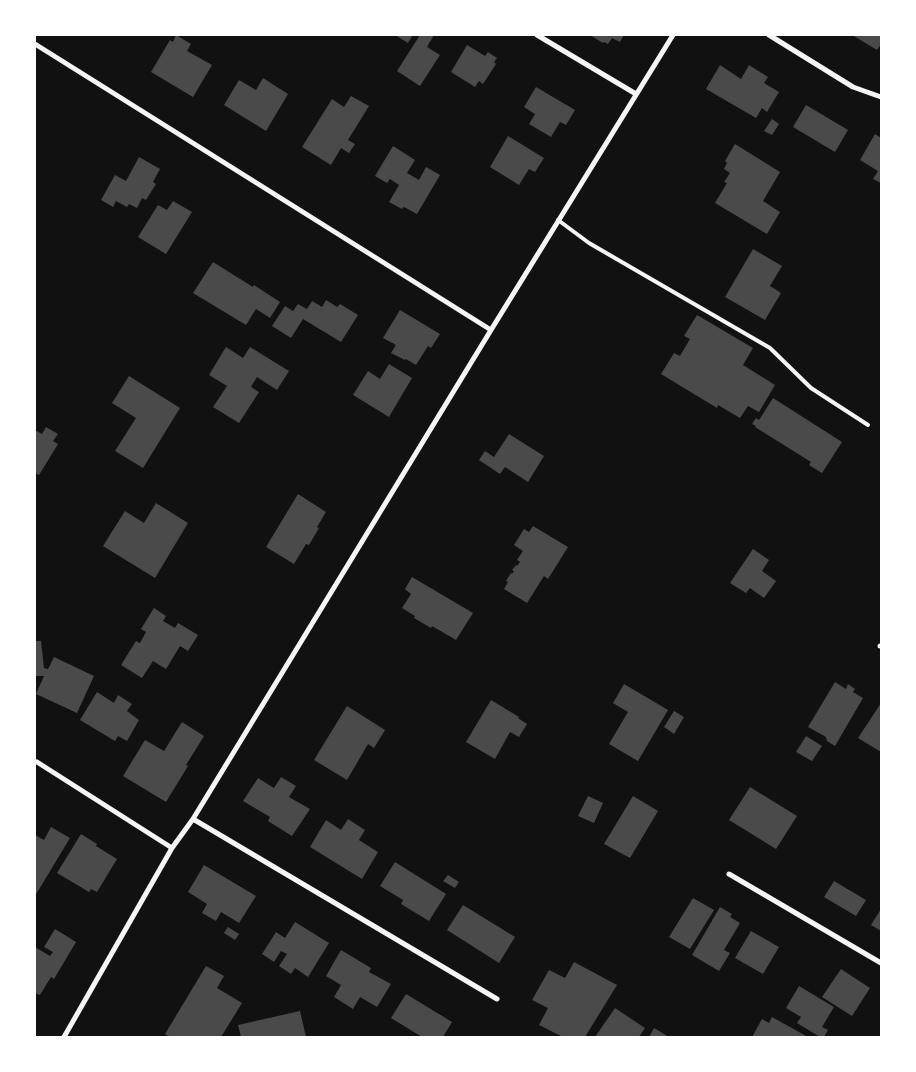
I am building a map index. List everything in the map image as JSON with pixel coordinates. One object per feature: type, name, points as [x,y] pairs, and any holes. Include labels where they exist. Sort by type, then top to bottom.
[{"type":"street","points":[[537,35],[636,94]]},
{"type":"street","points":[[64,1037],[172,848],[193,819],[673,35]]},
{"type":"street","points":[[769,35],[853,87],[881,97]]},
{"type":"street","points":[[35,44],[491,330]]},
{"type":"street","points":[[37,762],[172,848]]},
{"type":"street","points":[[193,819],[497,999]]},
{"type":"street","points":[[729,874],[881,963]]},
{"type":"lane","points":[[558,220],[589,244],[770,348],[811,388],[868,425]]},
{"type":"building","points":[[176,35],[191,44],[187,51],[212,65],[193,97],[151,72],[170,40],[173,42]]},
{"type":"building","points":[[395,35],[413,35],[408,43]]},
{"type":"building","points":[[420,35],[434,35],[427,47],[440,55],[420,86],[397,71]]},
{"type":"building","points":[[590,35],[624,35],[620,42],[612,38],[608,44]]},
{"type":"building","points":[[852,35],[881,35],[881,44],[877,50]]},
{"type":"building","points":[[467,45],[485,56],[488,52],[497,58],[494,62],[496,64],[483,84],[479,81],[475,87],[451,72]]},
{"type":"building","points":[[720,65],[741,79],[749,65],[768,77],[764,83],[779,92],[767,112],[762,108],[756,118],[706,89]]},
{"type":"building","points":[[263,78],[288,94],[266,131],[224,105],[239,80],[256,90]]},
{"type":"building","points":[[536,87],[575,110],[566,125],[560,122],[551,137],[529,124],[535,114],[524,107]]},
{"type":"building","points":[[351,96],[369,106],[348,140],[355,144],[349,153],[341,148],[331,165],[302,147],[332,99],[344,107]]},
{"type":"building","points":[[806,105],[848,130],[835,152],[793,127]]},
{"type":"building","points":[[772,119],[779,124],[772,135],[764,131]]},
{"type":"building","points":[[875,134],[881,138],[881,183],[873,179],[878,171],[860,160]]},
{"type":"building","points":[[508,136],[544,158],[535,172],[529,169],[519,185],[490,167]]},
{"type":"building","points":[[735,144],[780,172],[763,201],[780,212],[767,234],[715,203],[727,183],[724,182],[730,173],[724,169],[727,163],[725,161]]},
{"type":"building","points":[[393,146],[415,160],[407,173],[419,180],[426,167],[440,175],[417,214],[389,202],[399,185],[390,179],[387,183],[375,176]]},
{"type":"building","points":[[139,157],[160,169],[153,182],[156,184],[146,200],[142,198],[137,208],[129,204],[127,207],[116,201],[113,207],[101,200],[115,175],[126,181]]},
{"type":"building","points":[[173,201],[192,212],[166,254],[138,237],[158,205],[167,210]]},
{"type":"building","points":[[753,249],[782,266],[770,286],[781,293],[765,320],[725,297]]},
{"type":"building","points":[[213,262],[280,302],[270,318],[256,309],[246,325],[193,293]]},
{"type":"building","points":[[326,300],[337,307],[340,304],[358,315],[341,342],[303,319],[291,338],[272,326],[285,306],[293,311],[298,304],[307,309],[312,301],[322,307]]},
{"type":"building","points":[[400,310],[440,334],[431,348],[428,346],[416,365],[391,353],[396,345],[383,338]]},
{"type":"building","points":[[697,315],[753,348],[743,365],[775,385],[759,412],[748,406],[740,418],[718,405],[717,408],[661,374],[674,353],[680,356],[690,339],[684,336]]},
{"type":"building","points":[[226,347],[243,358],[250,347],[289,371],[277,390],[257,377],[251,387],[259,392],[239,423],[213,407],[227,386],[209,375]]},
{"type":"building","points":[[389,364],[412,378],[389,417],[353,395],[368,371],[380,379]]},
{"type":"building","points":[[129,376],[180,408],[143,468],[115,451],[136,418],[112,403]]},
{"type":"building","points":[[773,398],[842,442],[822,473],[809,465],[811,462],[752,424],[756,418],[759,420]]},
{"type":"building","points":[[46,427],[58,434],[53,441],[58,444],[39,475],[35,473],[35,430],[42,434]]},
{"type":"building","points":[[509,434],[544,456],[528,482],[505,467],[500,474],[479,460],[485,451],[494,457]]},
{"type":"building","points":[[298,494],[326,512],[309,545],[306,544],[294,564],[266,547]]},
{"type":"building","points":[[156,503],[188,523],[155,578],[103,546],[125,511],[144,523]]},
{"type":"building","points":[[533,526],[568,547],[548,579],[544,576],[527,603],[504,589],[508,582],[506,581],[514,571],[512,570],[520,562],[517,560],[523,551],[514,545],[524,529],[529,532]]},
{"type":"building","points":[[753,549],[769,560],[762,571],[776,581],[764,598],[750,588],[746,593],[730,583]]},
{"type":"building","points":[[412,577],[473,613],[456,640],[414,618],[415,616],[402,608],[411,594],[405,589]]},
{"type":"building","points":[[154,608],[166,616],[163,621],[175,628],[178,623],[198,635],[188,651],[180,646],[166,669],[153,661],[142,678],[121,665],[136,641],[140,643],[146,632],[141,629]]},
{"type":"building","points":[[35,641],[41,641],[44,668],[48,669],[54,657],[94,676],[77,713],[36,694],[44,676],[35,676]]},
{"type":"building","points":[[835,682],[846,689],[848,684],[855,689],[853,692],[863,698],[835,746],[827,741],[826,737],[808,727]]},
{"type":"building","points":[[624,684],[668,710],[638,761],[609,744],[628,712],[613,703]]},
{"type":"building","points":[[97,692],[114,703],[118,695],[132,704],[127,711],[139,720],[127,741],[118,736],[115,741],[80,720]]},
{"type":"building","points":[[491,700],[527,724],[519,737],[510,732],[495,759],[466,742]]},
{"type":"building","points":[[881,703],[881,752],[858,738]]},
{"type":"building","points":[[347,706],[385,730],[374,748],[368,744],[347,780],[314,760]]},
{"type":"building","points":[[674,711],[684,717],[674,734],[664,727]]},
{"type":"building","points":[[182,722],[204,736],[166,802],[123,776],[145,740],[164,751]]},
{"type":"building","points":[[806,736],[822,746],[812,761],[796,752]]},
{"type":"building","points":[[281,777],[296,786],[289,797],[310,809],[292,836],[268,821],[270,817],[243,801],[258,778],[274,788]]},
{"type":"building","points":[[750,787],[797,816],[776,849],[729,820]]},
{"type":"building","points":[[588,796],[603,803],[594,823],[578,816]]},
{"type":"building","points":[[633,796],[658,811],[630,858],[604,844]]},
{"type":"building","points":[[348,819],[365,830],[359,840],[378,852],[362,879],[310,847],[326,820],[341,830]]},
{"type":"building","points":[[51,827],[70,838],[35,896],[35,835],[44,840]]},
{"type":"building","points":[[81,834],[117,859],[97,892],[91,889],[89,892],[57,873]]},
{"type":"building","points":[[395,862],[446,894],[429,921],[401,904],[403,900],[380,886]]},
{"type":"building","points":[[204,865],[256,896],[239,923],[221,912],[216,921],[202,913],[207,904],[188,892]]},
{"type":"building","points":[[448,875],[459,882],[455,888],[443,881]]},
{"type":"building","points":[[834,881],[866,900],[856,916],[824,897]]},
{"type":"building","points":[[693,898],[714,910],[690,949],[669,937]]},
{"type":"building","points":[[463,905],[515,937],[499,963],[447,930]]},
{"type":"building","points":[[720,907],[732,914],[730,917],[740,923],[724,950],[730,953],[719,971],[692,955]]},
{"type":"building","points":[[881,909],[881,931],[871,925]]},
{"type":"building","points":[[295,922],[329,943],[308,977],[295,968],[291,974],[279,966],[287,954],[281,951],[274,962],[262,954],[276,932],[285,938]]},
{"type":"building","points":[[228,927],[239,934],[235,940],[224,933]]},
{"type":"building","points":[[55,929],[76,942],[54,979],[51,977],[40,995],[35,993],[35,947],[50,956],[53,952],[44,947]]},
{"type":"building","points":[[751,931],[779,947],[763,974],[735,958]]},
{"type":"building","points":[[341,950],[371,968],[369,972],[391,984],[377,1007],[360,997],[353,1009],[334,997],[341,985],[326,976]]},
{"type":"building","points":[[574,962],[617,985],[585,1037],[563,1037],[539,1025],[548,1008],[532,1000],[549,970],[565,978]]},
{"type":"building","points":[[206,966],[224,976],[217,988],[242,1003],[221,1037],[170,1037],[165,1034]]},
{"type":"building","points":[[841,969],[870,988],[852,1016],[822,997]]},
{"type":"building","points":[[799,986],[834,1007],[822,1027],[828,1030],[824,1037],[820,1037],[797,1023],[801,1017],[786,1008]]},
{"type":"building","points":[[406,994],[452,1022],[443,1037],[422,1037],[391,1018]]},
{"type":"building","points":[[615,1008],[645,1028],[639,1037],[595,1037]]},
{"type":"building","points":[[300,1011],[306,1037],[241,1037],[238,1025]]},
{"type":"building","points":[[772,1017],[808,1037],[752,1037],[762,1019],[769,1023]]},
{"type":"building","points":[[654,1028],[669,1037],[649,1037]]}]
